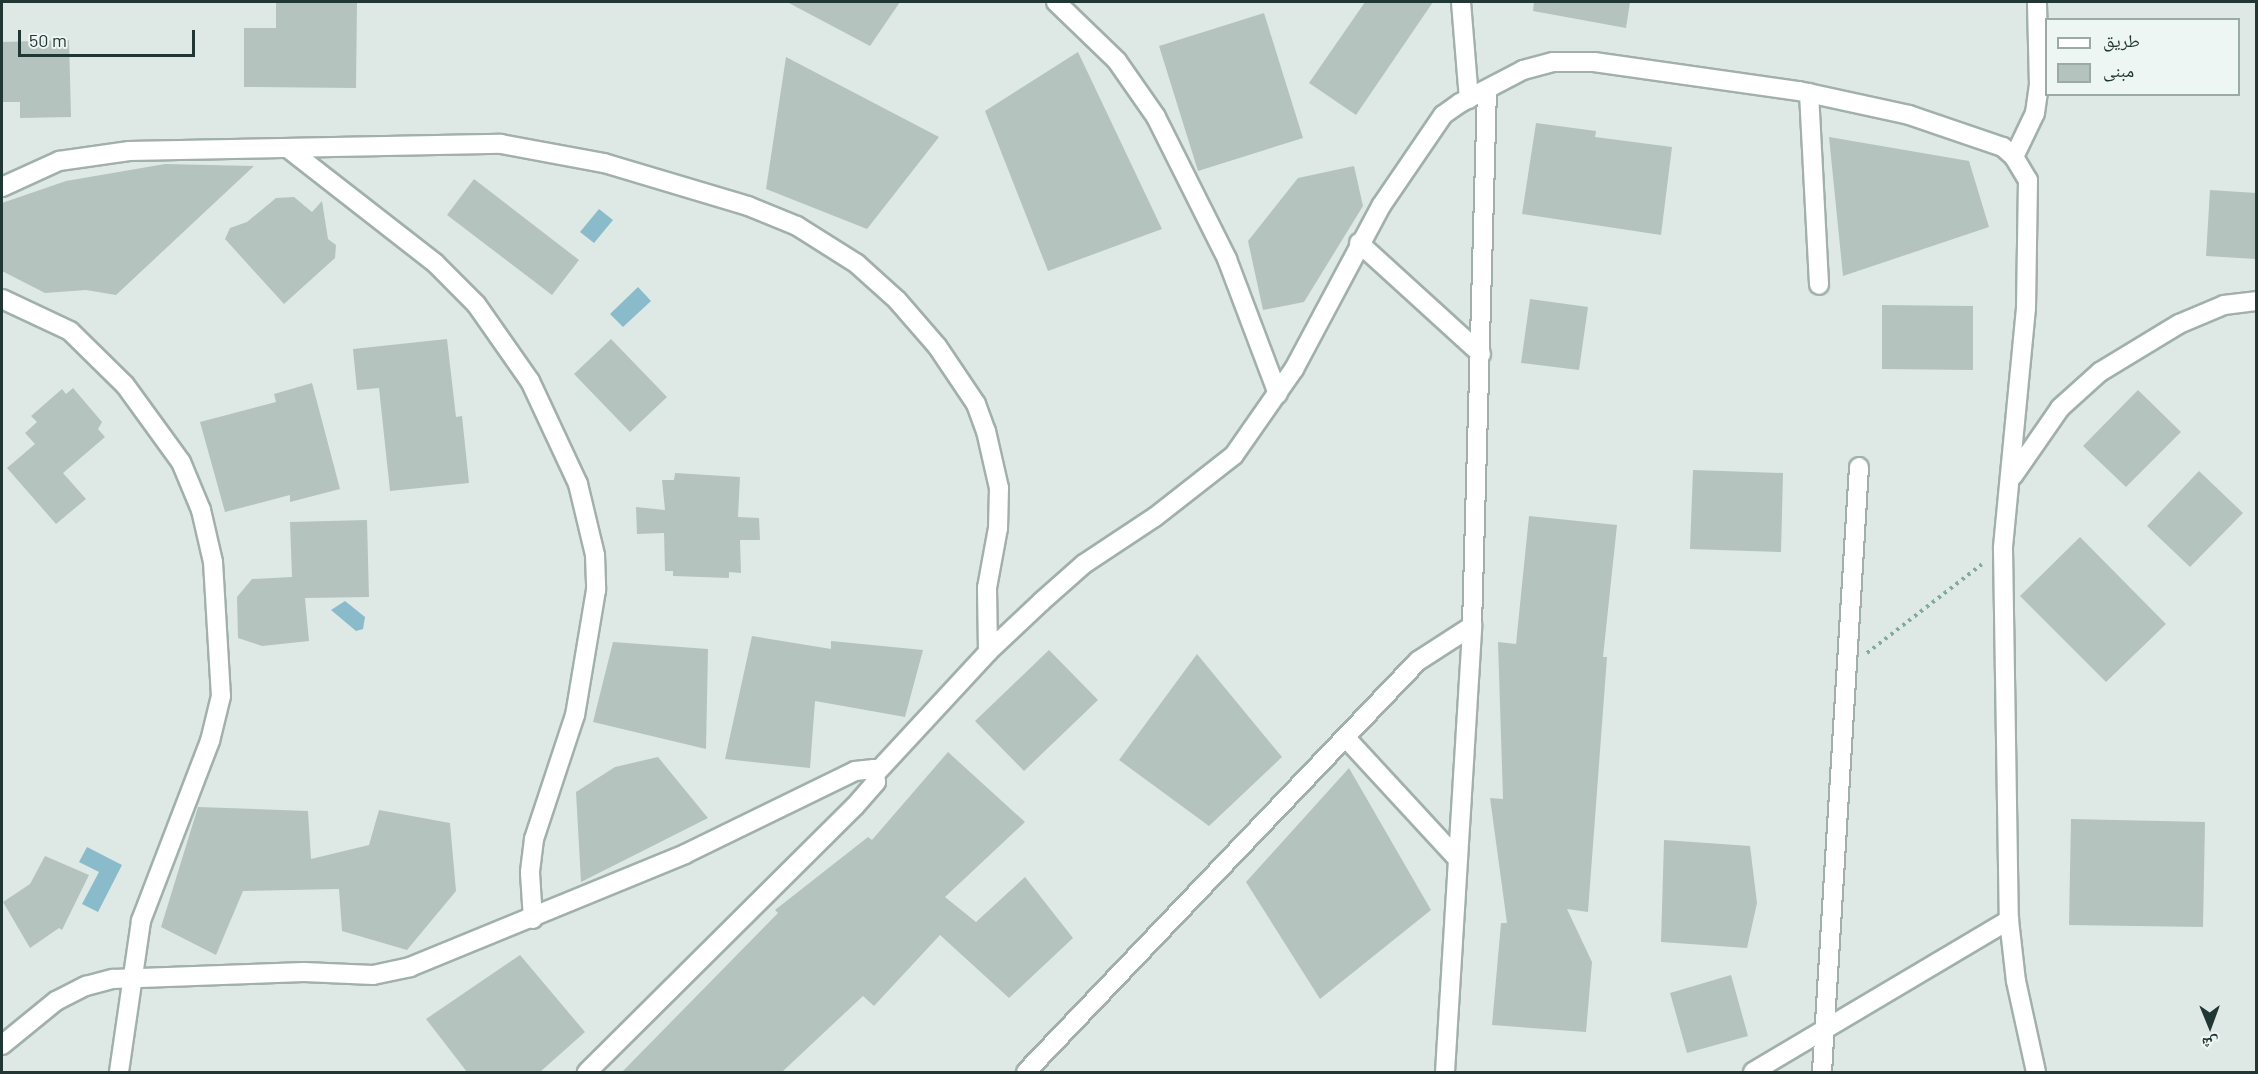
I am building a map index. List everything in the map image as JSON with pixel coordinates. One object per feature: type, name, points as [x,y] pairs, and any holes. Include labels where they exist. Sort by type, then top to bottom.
[{"type":"street","points":[[1056,2],[1117,61],[1156,117],[1227,260],[1278,394]]},
{"type":"street","points":[[1461,2],[1469,99]]},
{"type":"street","points":[[2014,157],[2035,113],[2039,86],[2037,2]]},
{"type":"street","points":[[587,1072],[855,806],[876,782],[877,772],[988,652],[1084,564],[1216,472],[1244,442],[1278,394],[1359,243],[1438,122],[1469,99],[1537,66],[1594,62],[1809,93],[1909,115],[1987,139],[2014,157],[2028,180],[2030,200],[2012,477],[2003,549],[2009,920],[2016,981],[2036,1072]]},
{"type":"street","points":[[1445,1072],[1456,857],[1472,626],[1487,90]]},
{"type":"street","points":[[1809,93],[1819,285]]},
{"type":"street","points":[[2,187],[59,161],[108,153],[208,147],[290,150],[433,143],[537,148],[604,163],[748,206],[806,231],[857,264],[897,300],[937,346],[970,393],[986,431],[999,499],[996,539],[987,577],[988,652]]},
{"type":"street","points":[[290,150],[435,263],[476,304],[530,381],[578,484],[595,555],[596,590],[575,715],[534,839],[530,873],[533,919]]},
{"type":"street","points":[[1359,243],[1480,354]]},
{"type":"street","points":[[2,299],[70,331],[125,385],[181,462],[208,534],[216,584],[220,696],[210,741],[148,899],[133,976],[119,1072]]},
{"type":"street","points":[[2012,477],[2060,408],[2100,372],[2179,324],[2224,305],[2256,301]]},
{"type":"street","points":[[1822,1072],[1858,467]]},
{"type":"street","points":[[1026,1072],[1418,661],[1472,626]]},
{"type":"street","points":[[1346,738],[1456,857]]},
{"type":"street","points":[[2,1045],[56,1001],[86,986],[133,976],[392,972],[533,919],[706,845],[855,771],[871,767],[877,772]]},
{"type":"street","points":[[1753,1072],[2009,920]]},
{"type":"path","points":[[1845,686],[1859,661],[1884,636],[2003,549]]},
{"type":"water","points":[[599,209],[613,220],[594,243],[580,232]]},
{"type":"water","points":[[638,287],[651,301],[623,327],[610,314]]},
{"type":"water","points":[[345,601],[365,617],[363,629],[356,631],[331,610]]},
{"type":"water","points":[[87,847],[122,865],[98,912],[82,904],[99,872],[79,862]]},
{"type":"building","points":[[276,2],[357,2],[356,88],[244,87],[244,28],[276,28]]},
{"type":"building","points":[[787,2],[900,2],[870,46]]},
{"type":"building","points":[[1365,2],[1433,2],[1356,115],[1309,83]]},
{"type":"building","points":[[1534,2],[1630,2],[1626,28],[1533,11]]},
{"type":"building","points":[[1264,13],[1303,138],[1198,171],[1159,46]]},
{"type":"building","points":[[69,40],[71,117],[20,118],[20,102],[2,102],[2,42]]},
{"type":"building","points":[[1078,52],[1162,229],[1048,271],[985,111]]},
{"type":"building","points":[[786,57],[939,137],[867,229],[766,189]]},
{"type":"building","points":[[1536,123],[1596,131],[1595,137],[1672,147],[1661,235],[1522,214]]},
{"type":"building","points":[[1829,137],[1969,161],[1989,227],[1843,276]]},
{"type":"building","points":[[165,164],[254,166],[116,295],[86,290],[45,293],[2,271],[2,203],[66,181]]},
{"type":"building","points":[[1354,166],[1363,206],[1304,302],[1263,310],[1248,241],[1298,178]]},
{"type":"building","points":[[474,179],[579,260],[552,295],[447,215]]},
{"type":"building","points":[[2210,190],[2256,193],[2256,259],[2206,256]]},
{"type":"building","points":[[294,197],[312,212],[322,201],[328,239],[336,245],[335,258],[284,304],[225,239],[230,228],[247,222],[276,198]]},
{"type":"building","points":[[1530,299],[1588,307],[1579,370],[1521,363]]},
{"type":"building","points":[[1882,305],[1973,306],[1973,370],[1882,369]]},
{"type":"building","points":[[447,339],[456,417],[462,416],[469,483],[390,491],[379,388],[357,390],[353,349]]},
{"type":"building","points":[[611,339],[667,397],[630,432],[574,374]]},
{"type":"building","points":[[312,383],[340,489],[290,502],[290,495],[225,512],[200,422],[276,402],[274,394]]},
{"type":"building","points":[[73,388],[102,422],[98,429],[105,437],[63,473],[86,499],[56,524],[7,468],[35,444],[25,433],[37,422],[31,416],[62,389],[66,394]]},
{"type":"building","points":[[2138,390],[2181,432],[2126,487],[2083,446]]},
{"type":"building","points":[[1693,470],[1783,473],[1781,552],[1690,549]]},
{"type":"building","points":[[2199,471],[2243,513],[2190,567],[2147,526]]},
{"type":"building","points":[[675,473],[740,477],[738,517],[759,518],[760,540],[740,540],[741,573],[729,572],[729,578],[673,576],[673,571],[665,571],[664,533],[637,534],[636,507],[665,510],[662,480],[674,480]]},
{"type":"building","points":[[1529,516],[1617,525],[1603,657],[1607,657],[1588,912],[1567,909],[1592,962],[1586,1032],[1492,1025],[1501,923],[1507,923],[1490,798],[1503,799],[1498,642],[1516,644]]},
{"type":"building","points":[[367,520],[369,597],[305,598],[309,641],[262,646],[238,638],[237,597],[252,579],[292,577],[290,522]]},
{"type":"building","points":[[2080,537],[2166,624],[2106,682],[2020,596]]},
{"type":"building","points":[[752,636],[831,649],[831,641],[923,650],[905,717],[815,701],[810,768],[725,759]]},
{"type":"building","points":[[613,642],[708,649],[706,749],[593,722]]},
{"type":"building","points":[[1049,650],[1098,700],[1024,771],[975,721]]},
{"type":"building","points":[[1197,654],[1282,757],[1209,826],[1119,760]]},
{"type":"building","points":[[948,752],[1025,822],[945,897],[976,922],[1025,877],[1073,938],[1009,998],[940,935],[874,1006],[863,996],[782,1072],[622,1072],[778,913],[775,910],[868,837],[872,840]]},
{"type":"building","points":[[658,757],[708,818],[581,882],[576,792],[615,767]]},
{"type":"building","points":[[1349,768],[1431,910],[1320,999],[1246,882]]},
{"type":"building","points":[[198,807],[308,811],[311,859],[369,845],[379,810],[450,823],[456,891],[407,950],[342,931],[339,889],[243,891],[216,955],[161,927]]},
{"type":"building","points":[[2071,819],[2205,822],[2203,927],[2069,925]]},
{"type":"building","points":[[1664,840],[1750,846],[1757,903],[1747,948],[1661,942]]},
{"type":"building","points":[[45,856],[89,875],[62,930],[59,928],[30,948],[3,902],[30,884]]},
{"type":"building","points":[[520,955],[585,1032],[540,1072],[467,1072],[426,1019]]},
{"type":"building","points":[[1731,975],[1748,1036],[1687,1053],[1670,993]]}]
